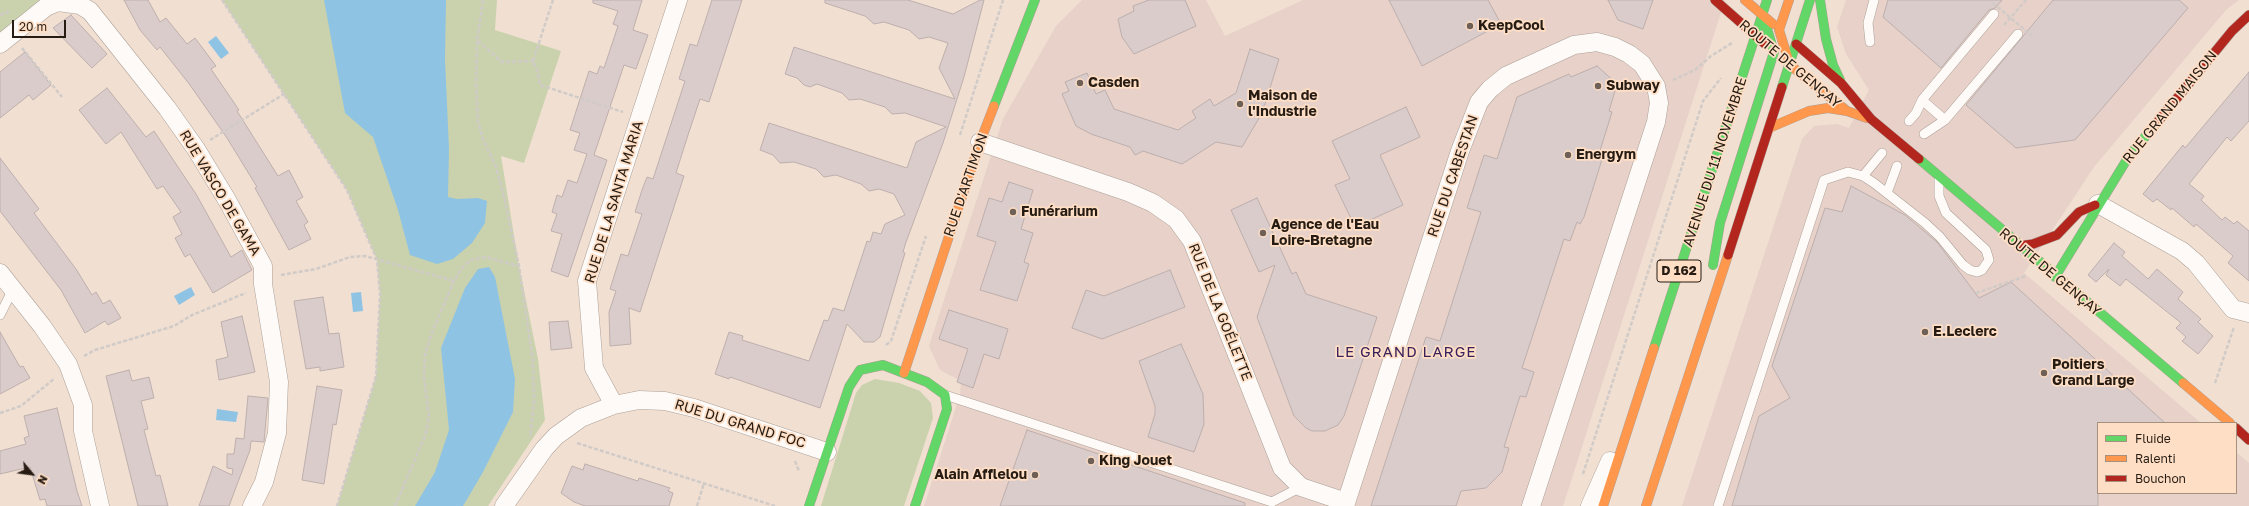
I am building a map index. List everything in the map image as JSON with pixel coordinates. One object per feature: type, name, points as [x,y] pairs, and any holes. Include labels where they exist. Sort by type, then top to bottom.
[{"type":"main road","name":"RUE D'ARTIMON","points":[[904,373],[980,142],[1035,0]]},
{"type":"main road","name":"ROUTE DE GENÇAY","points":[[1715,0],[1774,52],[1847,111],[1871,119]]},
{"type":"main road","name":"ROUTE DE GENÇAY","points":[[1745,0],[1841,83],[1871,119],[2055,277],[2228,422]]},
{"type":"main road","name":"AVENUE DU 11 NOVEMBRE","points":[[1603,506],[1767,0]]},
{"type":"main road","points":[[1789,0],[1780,30],[1790,65]]},
{"type":"main road","name":"D 162","points":[[1646,506],[1810,0]]},
{"type":"main road","points":[[1820,0],[1826,39],[1833,65],[1841,83]]},
{"type":"main road","points":[[1699,343],[1720,223],[1774,52],[1763,15]]},
{"type":"main road","name":"RUE GRAND MAISON","points":[[2055,277],[2112,181],[2148,132],[2232,31],[2249,15]]},
{"type":"main road","points":[[1769,128],[1809,110],[1828,108],[1847,111]]},
{"type":"main road","points":[[2019,246],[2033,244],[2057,235],[2064,230],[2079,212],[2098,204]]},
{"type":"main road","points":[[809,506],[849,387],[860,370],[883,365],[927,382],[946,395],[946,409],[915,506]]},
{"type":"main road","points":[[2237,429],[2249,440]]},
{"type":"street","name":"RUE DE LA SANTA MARIA","points":[[614,405],[594,368],[587,281],[678,0]]},
{"type":"street","name":"RUE VASCO DE GAMA","points":[[6,39],[46,7],[58,2],[73,2],[90,12],[196,149],[263,266],[263,284],[280,382],[277,433],[264,482],[252,506]]},
{"type":"street","name":"RUE DU CABESTAN","points":[[1346,504],[1457,158],[1478,102],[1506,76],[1574,45],[1597,42],[1616,47],[1629,54],[1642,64],[1656,86],[1659,102],[1656,122],[1531,506]]},
{"type":"street","name":"RUE DE LA GOÉLETTE","points":[[980,142],[1128,192],[1153,204],[1176,220],[1192,241],[1282,468],[1301,487],[1346,504]]},
{"type":"street","points":[[2098,204],[2182,251],[2196,263],[2228,304],[2244,312]]},
{"type":"street","points":[[0,273],[42,326],[68,364],[83,405],[83,431],[100,506]]},
{"type":"street","name":"RUE DU GRAND FOC","points":[[504,506],[550,442],[581,418],[614,405],[639,400],[665,401],[694,408],[827,452]]},
{"type":"street","points":[[1590,506],[1597,487],[1632,417]]},
{"type":"lane","points":[[1870,42],[1868,23],[1874,0]]},
{"type":"lane","points":[[1909,121],[1916,113],[1922,100],[1994,14]]},
{"type":"lane","points":[[1924,134],[1945,120],[2018,34]]},
{"type":"lane","points":[[1922,100],[1945,120]]},
{"type":"lane","points":[[1863,176],[1882,153]]},
{"type":"lane","points":[[1887,193],[1897,166]]},
{"type":"lane","points":[[1718,506],[1824,180],[1848,172],[1863,176],[1887,193],[1935,232],[1963,265],[1970,270],[1977,272],[1982,270],[1989,260],[1986,250],[1946,213],[1939,196],[1939,178]]},
{"type":"lane","points":[[0,315],[13,289]]},
{"type":"lane","points":[[946,395],[1272,502],[1301,487]]},
{"type":"path","points":[[222,0],[347,190],[377,260],[380,294],[376,376],[337,506]]},
{"type":"path","points":[[483,0],[478,41],[476,85],[478,122],[483,139],[496,167],[519,266],[533,361],[534,401],[530,440],[550,442],[704,483],[775,506]]},
{"type":"path","points":[[554,0],[533,61],[538,73],[540,85],[640,118]]},
{"type":"path","points":[[958,140],[1003,0]]},
{"type":"path","points":[[1993,3],[2032,36]]},
{"type":"path","points":[[6,39],[62,97]]},
{"type":"path","points":[[478,41],[502,62],[533,61]]},
{"type":"path","points":[[1656,86],[1686,76],[1711,56],[1733,42]]},
{"type":"path","points":[[1582,476],[1703,101],[1717,81],[1722,77]]},
{"type":"path","points":[[196,149],[284,94]]},
{"type":"path","points":[[883,348],[891,341],[927,232]]},
{"type":"path","points":[[0,413],[21,406],[50,382],[68,364],[96,350],[174,326],[192,315],[237,298],[272,278],[291,271],[316,269],[350,257],[365,256],[454,281]]},
{"type":"path","points":[[395,506],[425,436],[430,417],[424,378],[425,354],[433,330],[460,269],[471,260],[486,257],[519,266]]},
{"type":"path","points":[[1976,293],[2030,275]]},
{"type":"path","points":[[2207,404],[2244,312]]},
{"type":"path","points":[[794,460],[801,479]]},
{"type":"path","points":[[697,506],[704,483]]},
{"type":"shaded area","points":[[1082,0],[1206,0],[1225,36],[1303,0],[1725,0],[1563,506],[924,506],[960,395],[961,381],[940,370],[929,346],[1003,119],[1056,26]]},
{"type":"shaded area","points":[[1846,0],[2239,0],[2226,10],[2094,167],[2024,273],[2200,422],[2097,422],[2097,494],[2237,494],[2237,453],[2249,463],[2249,506],[1682,506],[1802,139],[1814,126],[1837,124],[1849,128],[1869,90],[1846,54],[1837,27]]},
{"type":"green space","points":[[0,0],[47,0],[0,37]]},
{"type":"green space","points":[[222,0],[497,0],[495,30],[561,51],[524,163],[501,156],[519,266],[538,359],[545,420],[488,506],[337,506],[376,376],[380,294],[377,260],[347,190]]},
{"type":"green space","points":[[875,379],[899,383],[920,391],[931,403],[933,418],[904,506],[821,506],[856,393],[862,385]]},
{"type":"water","points":[[324,0],[446,0],[445,59],[449,149],[448,197],[457,199],[478,198],[487,201],[485,223],[472,243],[453,259],[437,264],[410,255],[398,210],[373,137],[345,113]]},
{"type":"water","points":[[216,36],[229,53],[221,59],[208,42]]},
{"type":"water","points":[[489,267],[495,277],[515,379],[513,412],[483,472],[463,506],[415,506],[435,472],[449,430],[441,348],[465,288],[478,269]]},
{"type":"water","points":[[191,287],[195,295],[179,305],[174,296]]},
{"type":"water","points":[[361,292],[363,311],[353,312],[351,293]]},
{"type":"water","points":[[217,409],[238,412],[236,422],[216,420]]},
{"type":"building","points":[[124,0],[148,0],[160,22],[166,18],[187,44],[195,38],[216,66],[211,69],[239,110],[237,111],[278,176],[289,170],[303,197],[296,201],[308,222],[304,225],[311,239],[289,250],[255,188],[257,187],[227,138],[190,85],[160,47],[157,50],[140,30]]},
{"type":"building","points":[[593,0],[642,0],[633,30],[648,35],[636,69],[624,65],[594,155],[607,160],[568,277],[551,271],[562,234],[551,231],[557,214],[552,212],[557,195],[562,197],[568,180],[577,183],[587,154],[574,150],[580,133],[570,130],[589,71],[597,74],[600,66],[604,68],[618,26],[613,24],[618,11],[593,3]]},
{"type":"building","points":[[712,0],[742,0],[709,102],[700,99],[687,138],[676,173],[684,176],[640,312],[629,308],[631,344],[610,346],[609,312],[616,291],[610,289],[621,254],[628,256],[642,214],[635,212],[647,177],[653,179],[685,81],[679,79],[690,44],[697,46]]},
{"type":"building","points":[[825,0],[908,0],[953,14],[980,0],[984,0],[964,77],[943,143],[906,242],[903,252],[905,253],[880,337],[874,342],[864,342],[847,324],[820,408],[730,377],[729,379],[715,374],[729,332],[743,336],[742,340],[809,361],[824,320],[828,321],[833,308],[844,311],[867,241],[870,242],[873,232],[881,234],[885,224],[905,215],[894,194],[879,189],[869,191],[861,184],[836,175],[824,177],[816,169],[794,162],[780,163],[773,155],[760,150],[769,123],[907,168],[916,142],[946,127],[905,113],[892,114],[885,107],[860,99],[849,100],[842,93],[817,84],[810,87],[804,85],[797,78],[785,74],[794,47],[955,99],[939,68],[948,43],[929,37],[919,39],[909,30],[884,22],[874,24],[865,16],[825,3]]},
{"type":"building","points":[[1149,0],[1185,0],[1196,26],[1134,54],[1122,37],[1118,19],[1134,11],[1133,6]]},
{"type":"building","points":[[1389,0],[1488,0],[1501,24],[1422,66]]},
{"type":"building","points":[[1608,0],[1653,0],[1643,29],[1618,20]]},
{"type":"building","points":[[1888,0],[2002,0],[1995,8],[1989,10],[1941,68],[1883,17]]},
{"type":"building","points":[[2053,0],[2179,0],[2188,8],[2075,140],[2016,148],[1966,105]]},
{"type":"building","points":[[71,15],[107,54],[92,68],[53,28]]},
{"type":"building","name":"Maison de l'Industrie","points":[[1250,49],[1279,59],[1265,104],[1258,115],[1262,113],[1242,147],[1216,142],[1182,164],[1143,151],[1135,155],[1130,147],[1091,134],[1076,126],[1062,94],[1069,91],[1065,82],[1087,73],[1096,94],[1105,90],[1114,109],[1178,130],[1196,118],[1192,111],[1210,99],[1214,106],[1236,93]]},
{"type":"building","points":[[25,52],[51,85],[33,100],[29,95],[0,118],[0,72]]},
{"type":"building","points":[[1597,66],[1617,84],[1609,111],[1612,112],[1598,157],[1602,159],[1584,217],[1580,224],[1577,222],[1570,241],[1564,239],[1522,368],[1534,372],[1526,397],[1520,396],[1504,447],[1509,448],[1502,472],[1486,488],[1461,491],[1456,506],[1371,506],[1426,337],[1440,341],[1481,212],[1467,208],[1484,155],[1497,159],[1517,97],[1569,74],[1571,77]]},
{"type":"building","points":[[2249,72],[2249,121],[2231,141],[2227,137],[2189,184],[2204,196],[2201,200],[2222,220],[2225,217],[2234,224],[2237,221],[2249,231],[2249,281],[2228,263],[2233,256],[2196,224],[2194,227],[2172,208],[2171,210],[2157,199],[2153,202],[2143,194],[2183,145],[2185,148]]},
{"type":"building","points":[[107,88],[146,137],[154,131],[196,194],[231,257],[242,250],[252,270],[213,293],[190,254],[185,257],[175,238],[182,234],[173,217],[181,212],[163,186],[157,189],[121,132],[106,144],[79,110]]},
{"type":"building","points":[[1406,107],[1420,137],[1380,155],[1403,205],[1355,227],[1335,185],[1350,179],[1332,141]]},
{"type":"building","points":[[0,158],[39,209],[34,213],[76,269],[92,295],[96,292],[103,304],[110,300],[121,318],[108,325],[105,321],[85,333],[61,290],[0,211]]},
{"type":"building","points":[[1009,182],[1033,190],[1021,229],[1033,233],[1024,262],[1029,264],[1017,301],[980,290],[996,242],[977,236],[989,198],[1002,202]]},
{"type":"building","name":"E.Leclerc","points":[[1851,186],[1905,215],[1937,242],[1979,298],[2011,282],[2164,422],[2097,422],[2098,506],[1732,506],[1759,416],[1790,398],[1772,366],[1825,208],[1842,212]]},
{"type":"building","points":[[1257,198],[1292,274],[1296,272],[1306,294],[1377,317],[1344,416],[1338,425],[1325,431],[1312,431],[1306,428],[1294,416],[1257,317],[1275,265],[1259,272],[1231,210]]},
{"type":"building","points":[[2114,243],[2125,252],[2122,256],[2148,279],[2157,269],[2183,292],[2178,299],[2201,319],[2198,322],[2213,336],[2198,354],[2182,341],[2186,337],[2176,328],[2181,323],[2126,279],[2120,286],[2106,275],[2109,269],[2096,282],[2088,275]]},
{"type":"building","points":[[1170,270],[1185,307],[1102,339],[1072,328],[1086,290],[1104,296]]},
{"type":"building","points":[[323,297],[329,334],[339,333],[344,367],[320,371],[320,367],[306,369],[294,301]]},
{"type":"building","points":[[949,310],[1008,329],[999,359],[984,354],[973,388],[957,382],[968,349],[939,339]]},
{"type":"building","points":[[242,316],[255,372],[219,380],[216,360],[228,357],[221,322]]},
{"type":"building","points":[[568,321],[572,348],[551,350],[549,322]]},
{"type":"building","points":[[0,332],[20,367],[23,366],[30,378],[0,394]]},
{"type":"building","points":[[1181,344],[1203,394],[1204,424],[1194,452],[1148,437],[1155,414],[1155,406],[1139,361]]},
{"type":"building","points":[[129,370],[132,381],[149,377],[154,398],[141,401],[148,429],[144,430],[156,476],[160,475],[168,506],[138,506],[106,376]]},
{"type":"building","points":[[317,386],[342,390],[336,425],[333,424],[324,484],[302,480]]},
{"type":"building","points":[[248,396],[268,398],[264,442],[251,441],[250,450],[229,506],[199,506],[213,466],[232,475],[233,469],[227,468],[227,454],[234,454],[236,438],[244,439]]},
{"type":"building","points":[[57,408],[82,506],[47,506],[45,499],[40,500],[30,467],[0,474],[0,451],[26,444],[24,438],[29,436],[24,416]]},
{"type":"building","points":[[1027,430],[1245,503],[1245,506],[1000,506]]},
{"type":"building","points":[[585,464],[638,481],[639,478],[670,488],[668,491],[673,493],[669,506],[585,506],[574,502],[561,493],[572,466],[583,470]]},
{"type":"traffic: fast","points":[[994,106],[1035,0]]},
{"type":"traffic: fast","points":[[1654,348],[1767,0]]},
{"type":"traffic: fast","points":[[1782,87],[1810,0]]},
{"type":"traffic: fast","points":[[1820,0],[1826,39],[1833,65],[1840,80]]},
{"type":"traffic: fast","points":[[1713,265],[1720,223],[1774,52],[1763,15]]},
{"type":"traffic: fast","points":[[2055,277],[2129,156],[2155,125]]},
{"type":"traffic: fast","points":[[1919,159],[2183,383]]},
{"type":"traffic: fast","points":[[809,506],[849,387],[860,370],[883,365],[927,382],[945,395],[947,409],[915,506]]},
{"type":"traffic: slow","points":[[1745,0],[1773,24]]},
{"type":"traffic: slow","points":[[1789,0],[1779,30],[1790,65],[1847,111],[1867,118]]},
{"type":"traffic: slow","points":[[904,373],[980,142],[994,106]]},
{"type":"traffic: slow","points":[[1769,128],[1809,111],[1828,108],[1847,111]]},
{"type":"traffic: slow","points":[[1646,506],[1728,255]]},
{"type":"traffic: slow","points":[[1603,506],[1654,348]]},
{"type":"traffic: slow","points":[[2183,383],[2229,422]]},
{"type":"traffic: jam","points":[[1715,0],[1765,44]]},
{"type":"traffic: jam","points":[[2155,125],[2232,31],[2249,15]]},
{"type":"traffic: jam","points":[[1796,44],[1841,83],[1871,119],[1919,159]]},
{"type":"traffic: jam","points":[[1728,255],[1782,87]]},
{"type":"traffic: jam","points":[[2019,246],[2033,244],[2057,235],[2079,212],[2095,205]]},
{"type":"traffic: jam","points":[[2237,429],[2249,440]]},
{"type":"place","name":"KeepCool","points":[[1470,26]]},
{"type":"place","name":"Casden","points":[[1080,83]]},
{"type":"place","name":"Subway","points":[[1598,86]]},
{"type":"place","name":"Maison de l'Industrie","points":[[1240,104]]},
{"type":"place","name":"Energym","points":[[1568,155]]},
{"type":"place","name":"Funérarium","points":[[1013,212]]},
{"type":"place","name":"Agence de l'Eau Loire-Bretagne","points":[[1263,233]]},
{"type":"place","name":"E.Leclerc","points":[[1925,332]]},
{"type":"place","name":"Poitiers Grand Large","points":[[2044,373]]},
{"type":"place","name":"King Jouet","points":[[1091,461]]},
{"type":"place","name":"Alain Afflelou","points":[[1035,475]]},
{"type":"district","name":"LE GRAND LARGE","points":[[1406,352]]}]
